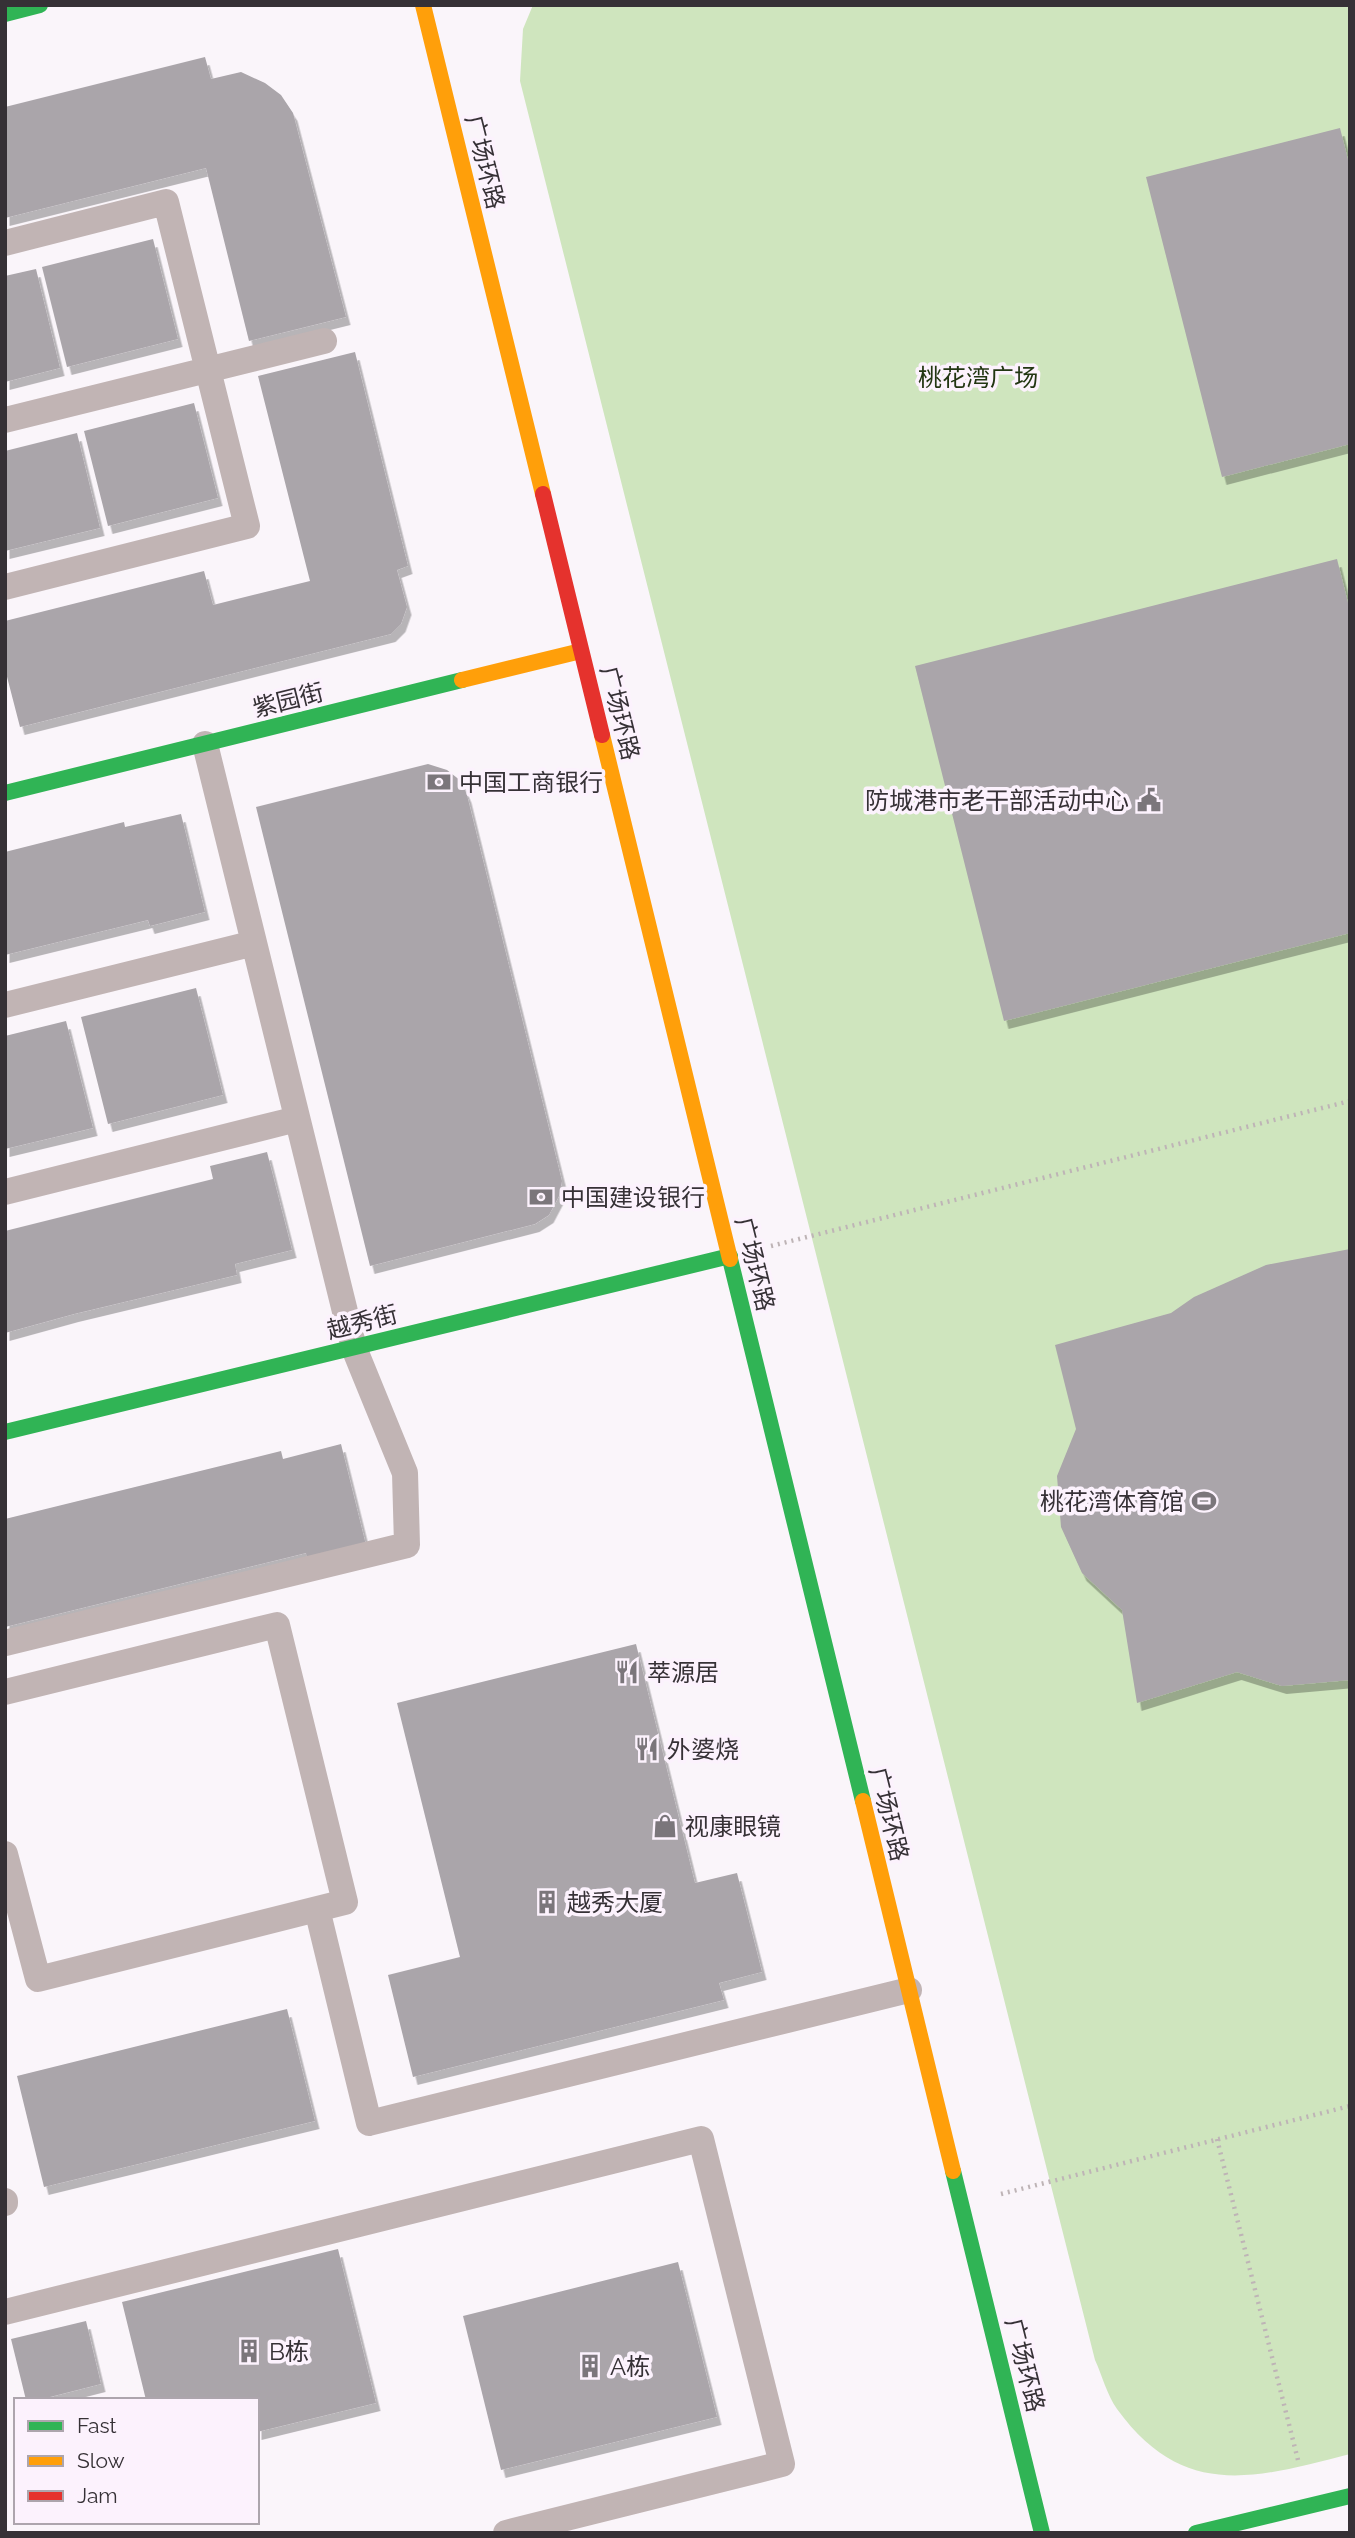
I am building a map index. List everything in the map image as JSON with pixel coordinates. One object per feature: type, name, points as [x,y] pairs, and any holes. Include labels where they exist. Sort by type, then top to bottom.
[{"type":"street","points":[[5,14],[40,5]]},
{"type":"street","name":"广场环路","points":[[423,5],[1042,2533]]},
{"type":"street","name":"紫园街","points":[[5,793],[581,651]]},
{"type":"street","name":"越秀街","points":[[5,1432],[730,1256]]},
{"type":"street","points":[[1196,2533],[1350,2496]]},
{"type":"lane","points":[[5,243],[166,202],[247,526],[5,587]]},
{"type":"lane","points":[[5,420],[324,341]]},
{"type":"lane","points":[[5,1643],[407,1545],[405,1473],[354,1348],[205,744]]},
{"type":"lane","points":[[5,1005],[254,943]]},
{"type":"lane","points":[[5,1192],[298,1119]]},
{"type":"lane","points":[[5,1692],[277,1625],[345,1902],[38,1979],[6,1852]]},
{"type":"lane","points":[[317,1909],[369,2123],[909,1990]]},
{"type":"lane","points":[[5,2312],[701,2139],[782,2464],[506,2533]]},
{"type":"path","points":[[730,1256],[1350,1101]]},
{"type":"path","points":[[961,2204],[1350,2106]]},
{"type":"path","points":[[1217,2139],[1309,2505]]},
{"type":"green space","name":"桃花湾广场","points":[[533,5],[1350,5],[1350,2454],[1253,2475],[1223,2475],[1195,2470],[1168,2458],[1142,2438],[1113,2403],[1095,2360],[520,81],[523,29]]},
{"type":"building","points":[[205,57],[211,79],[241,72],[265,83],[281,95],[293,113],[346,317],[249,341],[206,168],[5,218],[5,107]]},
{"type":"building","points":[[1340,128],[1350,168],[1350,444],[1222,477],[1146,177]]},
{"type":"building","points":[[153,239],[178,339],[67,367],[42,267]]},
{"type":"building","points":[[36,269],[60,368],[5,382],[5,276]]},
{"type":"building","points":[[355,352],[408,566],[397,570],[407,607],[401,624],[391,634],[20,727],[5,669],[5,621],[204,571],[213,605],[310,581],[258,376]]},
{"type":"building","points":[[194,403],[218,498],[108,526],[84,431]]},
{"type":"building","points":[[77,433],[100,528],[5,551],[5,451]]},
{"type":"building","name":"防城港市老干部活动中心","points":[[1337,559],[1350,611],[1350,933],[1004,1021],[915,666]]},
{"type":"building","points":[[428,764],[447,770],[461,781],[467,795],[562,1181],[559,1196],[549,1215],[535,1224],[370,1266],[256,807]]},
{"type":"building","points":[[181,814],[205,912],[150,926],[148,920],[5,955],[5,852],[124,822],[125,827]]},
{"type":"building","points":[[196,988],[223,1095],[108,1124],[81,1017]]},
{"type":"building","points":[[66,1021],[93,1128],[5,1149],[5,1036]]},
{"type":"building","points":[[267,1152],[292,1250],[235,1264],[237,1275],[5,1333],[5,1231],[213,1179],[210,1166]]},
{"type":"building","name":"桃花湾体育馆","points":[[1350,1249],[1350,1680],[1282,1686],[1237,1672],[1137,1703],[1122,1610],[1082,1573],[1061,1527],[1057,1476],[1076,1429],[1055,1345],[1171,1313],[1194,1297],[1266,1265]]},
{"type":"building","points":[[341,1444],[366,1545],[307,1559],[306,1553],[5,1627],[5,1519],[281,1451],[283,1459]]},
{"type":"building","points":[[636,1644],[695,1883],[737,1873],[762,1972],[719,1983],[724,2000],[413,2077],[388,1975],[460,1957],[397,1703]]},
{"type":"building","points":[[287,2009],[315,2121],[44,2187],[17,2076]]},
{"type":"building","name":"B栋","points":[[338,2249],[376,2403],[259,2432],[259,2398],[146,2398],[122,2302]]},
{"type":"building","name":"A栋","points":[[678,2262],[717,2417],[501,2470],[463,2316]]},
{"type":"building","points":[[86,2321],[101,2384],[46,2398],[26,2398],[11,2339]]},
{"type":"traffic: fast","points":[[5,14],[40,5]]},
{"type":"traffic: fast","points":[[5,793],[462,680]]},
{"type":"traffic: fast","points":[[5,1432],[730,1256]]},
{"type":"traffic: fast","points":[[730,1259],[863,1801]]},
{"type":"traffic: fast","points":[[953,2171],[1042,2533]]},
{"type":"traffic: fast","points":[[1196,2533],[1350,2496]]},
{"type":"traffic: slow","points":[[423,5],[543,494]]},
{"type":"traffic: slow","points":[[462,680],[581,651]]},
{"type":"traffic: slow","points":[[602,735],[730,1259]]},
{"type":"traffic: slow","points":[[863,1801],[953,2171]]},
{"type":"traffic: jam","points":[[543,494],[602,735]]},
{"type":"place","name":"中国工商银行","points":[[439,782]]},
{"type":"place","name":"防城港市老干部活动中心","points":[[1149,800]]},
{"type":"place","name":"中国建设银行","points":[[541,1197]]},
{"type":"place","name":"桃花湾体育馆","points":[[1204,1501]]},
{"type":"place","name":"萃源居","points":[[627,1672]]},
{"type":"place","name":"外婆烧","points":[[647,1749]]},
{"type":"place","name":"视康眼镜","points":[[665,1826]]},
{"type":"place","name":"越秀大厦","points":[[547,1902]]},
{"type":"place","name":"B栋","points":[[249,2351]]},
{"type":"place","name":"A栋","points":[[590,2366]]}]
